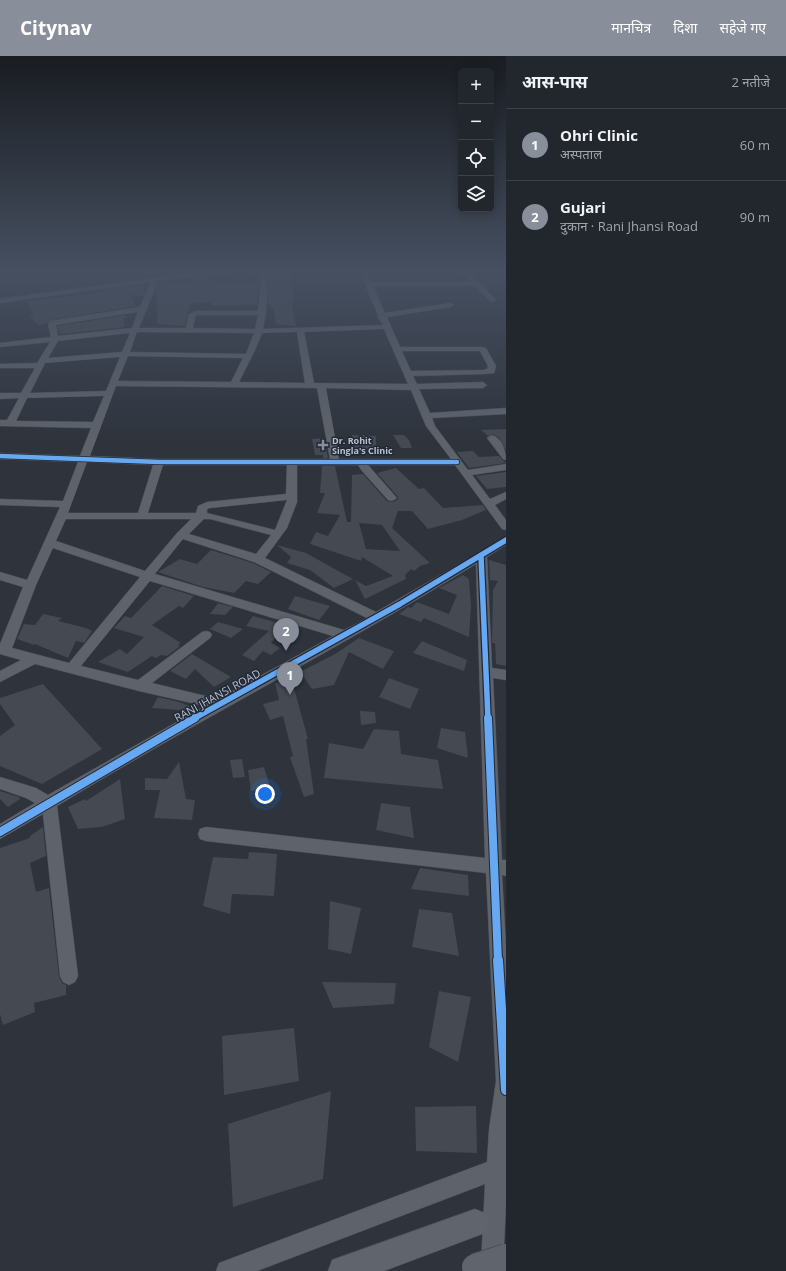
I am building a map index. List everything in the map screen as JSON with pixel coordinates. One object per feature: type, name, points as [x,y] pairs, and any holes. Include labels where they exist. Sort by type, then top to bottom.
[{"type":"main road","points":[[477,1270],[495,1230]]},
{"type":"main road","points":[[342,1271],[495,1230]]},
{"type":"street","points":[[10,423],[41,363],[55,340],[52,327]]},
{"type":"street","points":[[136,327],[96,425],[62,516],[2,650],[139,686],[218,704]]},
{"type":"street","points":[[234,384],[248,356],[259,327]]},
{"type":"street","points":[[0,345],[135,330],[258,331],[386,327],[426,416],[439,438],[506,527]]},
{"type":"street","points":[[300,329],[310,385]]},
{"type":"street","points":[[396,349],[481,349],[492,366],[490,371],[484,372],[408,374]]},
{"type":"street","points":[[0,366],[124,354],[248,356]]},
{"type":"street","points":[[113,383],[413,387],[483,385]]},
{"type":"street","points":[[321,385],[335,462]]},
{"type":"street","points":[[0,396],[109,393]]},
{"type":"street","points":[[426,416],[506,412]]},
{"type":"street","points":[[0,423],[96,425]]},
{"type":"street","points":[[492,438],[506,457]]},
{"type":"street","points":[[0,456],[159,462],[457,462]]},
{"type":"street","points":[[142,516],[159,462]]},
{"type":"street","points":[[361,462],[365,469],[392,498]]},
{"type":"street","points":[[258,559],[278,534],[286,520],[292,502],[292,463]]},
{"type":"street","points":[[465,473],[504,470]]},
{"type":"street","points":[[72,669],[181,535],[201,516],[202,508],[207,505],[286,498],[292,495]]},
{"type":"street","points":[[488,504],[506,496]]},
{"type":"street","points":[[0,502],[66,504]]},
{"type":"street","points":[[62,516],[218,517],[278,534]]},
{"type":"street","points":[[181,535],[258,559],[376,617]]},
{"type":"street","name":"RANI JHANSI ROAD","points":[[0,832],[218,704],[345,635],[506,540]]},
{"type":"street","points":[[50,543],[148,576],[345,635]]},
{"type":"street","points":[[481,556],[485,672],[500,868],[506,1086],[499,1130],[495,1230]]},
{"type":"street","points":[[0,576],[30,585]]},
{"type":"street","points":[[139,686],[206,635]]},
{"type":"street","points":[[0,677],[33,659]]},
{"type":"street","points":[[485,672],[506,676]]},
{"type":"street","points":[[0,783],[31,793],[49,803],[69,976]]},
{"type":"street","points":[[206,834],[500,868]]},
{"type":"street","points":[[227,1271],[497,1169]]},
{"type":"building","points":[[58,327],[125,327],[61,334],[58,330]]},
{"type":"building","points":[[506,429],[506,450],[499,438],[493,434],[488,436],[481,430]]},
{"type":"building","points":[[352,435],[376,436],[376,449],[378,451],[352,450]]},
{"type":"building","points":[[393,435],[404,435],[409,440],[412,448],[401,448]]},
{"type":"building","points":[[324,436],[328,458],[323,458],[323,455],[315,455],[312,439],[324,438]]},
{"type":"building","points":[[473,451],[479,457],[499,456],[506,463],[469,468],[457,452]]},
{"type":"building","points":[[322,466],[335,466],[347,522],[351,522],[352,475],[363,474],[387,501],[393,502],[398,499],[398,497],[377,473],[396,468],[419,489],[424,488],[443,508],[483,505],[486,510],[462,520],[428,529],[412,511],[398,511],[392,528],[430,563],[420,566],[414,571],[411,569],[405,575],[406,579],[365,599],[355,580],[366,586],[393,576],[362,557],[361,561],[310,544],[316,532],[328,536],[340,515],[317,513],[325,493],[320,493]],"holes":[[[359,523],[382,525],[400,551],[366,549]]]},
{"type":"building","points":[[506,472],[506,487],[487,489],[476,476]]},
{"type":"building","points":[[277,545],[306,553],[353,579],[334,588],[310,570],[287,563],[291,557]]},
{"type":"building","points":[[211,550],[253,563],[271,572],[258,584],[246,581],[234,593],[203,587],[158,572],[180,559],[197,564]]},
{"type":"building","points":[[489,560],[506,565],[506,666],[496,664],[495,643],[492,643],[493,590],[498,581],[490,580]]},
{"type":"building","points":[[463,575],[469,579],[471,606],[469,637],[424,618],[421,622],[399,614],[408,607],[411,608],[417,602],[449,614],[457,595],[439,588]]},
{"type":"building","points":[[162,586],[194,596],[183,608],[179,606],[152,625],[181,643],[178,645],[180,646],[167,656],[161,655],[156,658],[152,656],[128,672],[98,662],[120,649],[127,654],[144,637],[114,628],[125,616],[131,618]]},
{"type":"building","points":[[295,596],[330,606],[319,620],[288,609]]},
{"type":"building","points":[[218,603],[233,607],[225,615],[210,614]]},
{"type":"building","points":[[43,614],[62,618],[58,621],[92,631],[84,643],[76,641],[68,658],[35,644],[34,645],[17,639],[24,624],[35,625]]},
{"type":"building","points":[[253,616],[278,623],[286,623],[271,643],[280,648],[271,655],[263,651],[254,661],[242,655],[269,631],[246,626]]},
{"type":"building","points":[[218,622],[243,629],[231,638],[210,629]]},
{"type":"building","points":[[359,638],[394,651],[383,669],[349,652],[334,685],[312,689],[300,672],[335,654]]},
{"type":"building","points":[[422,641],[467,660],[464,671],[413,653]]},
{"type":"building","points":[[192,654],[231,677],[214,687],[195,669],[186,679],[170,671]]},
{"type":"building","points":[[389,678],[419,689],[410,709],[379,697]]},
{"type":"building","points":[[292,681],[308,739],[306,739],[314,794],[304,797],[290,757],[293,756],[283,716],[270,720],[263,704],[279,700],[275,683]]},
{"type":"building","points":[[43,684],[102,749],[42,784],[0,766],[0,736],[15,725],[0,704],[0,698]]},
{"type":"building","points":[[158,697],[179,702],[197,709],[194,711],[152,708]]},
{"type":"building","points":[[360,711],[375,712],[376,723],[361,725]]},
{"type":"building","points":[[441,728],[465,732],[468,758],[437,748]]},
{"type":"building","points":[[374,729],[399,731],[401,754],[438,760],[443,789],[324,778],[329,743],[363,749]]},
{"type":"building","points":[[242,759],[245,777],[233,778],[230,760]]},
{"type":"building","points":[[179,762],[186,799],[195,800],[192,820],[154,818],[160,790],[145,790],[145,778],[167,779]]},
{"type":"building","points":[[264,767],[270,787],[251,791],[248,770]]},
{"type":"building","points":[[120,779],[125,819],[102,827],[78,829],[68,807],[85,799],[86,801]]},
{"type":"building","points":[[0,791],[19,797],[20,799],[8,807],[0,799]]},
{"type":"building","points":[[381,803],[410,807],[414,838],[376,830]]},
{"type":"building","points":[[43,827],[46,856],[30,863],[36,892],[49,888],[59,976],[62,983],[66,985],[66,995],[34,1003],[35,1012],[3,1025],[0,1014],[0,848],[30,838],[30,836]]},
{"type":"building","points":[[249,852],[277,854],[274,896],[232,894],[230,914],[203,906],[213,857],[248,859]]},
{"type":"building","points":[[420,868],[468,875],[469,896],[411,889]]},
{"type":"building","points":[[330,901],[361,908],[351,954],[328,949]]},
{"type":"building","points":[[419,909],[452,913],[459,956],[412,947]]},
{"type":"building","points":[[322,982],[396,983],[394,1004],[333,1008]]},
{"type":"building","points":[[439,991],[471,997],[458,1062],[429,1047]]},
{"type":"building","points":[[294,1028],[299,1081],[224,1095],[222,1036]]},
{"type":"building","points":[[331,1091],[323,1179],[233,1207],[228,1124]]},
{"type":"building","points":[[476,1106],[477,1153],[416,1151],[415,1107]]},
{"type":"cycle path","points":[[0,456],[159,462],[457,462]]},
{"type":"cycle path","points":[[0,832],[165,735],[400,604],[506,540]]},
{"type":"cycle path","points":[[481,556],[497,944],[506,1090]]},
{"type":"place","name":"Dr. Rohit Singla's Clinic","points":[[323,445]]},
{"type":"place","name":"Gujari","points":[[286,651]]},
{"type":"place","name":"Ohri Clinic","points":[[290,695]]}]
